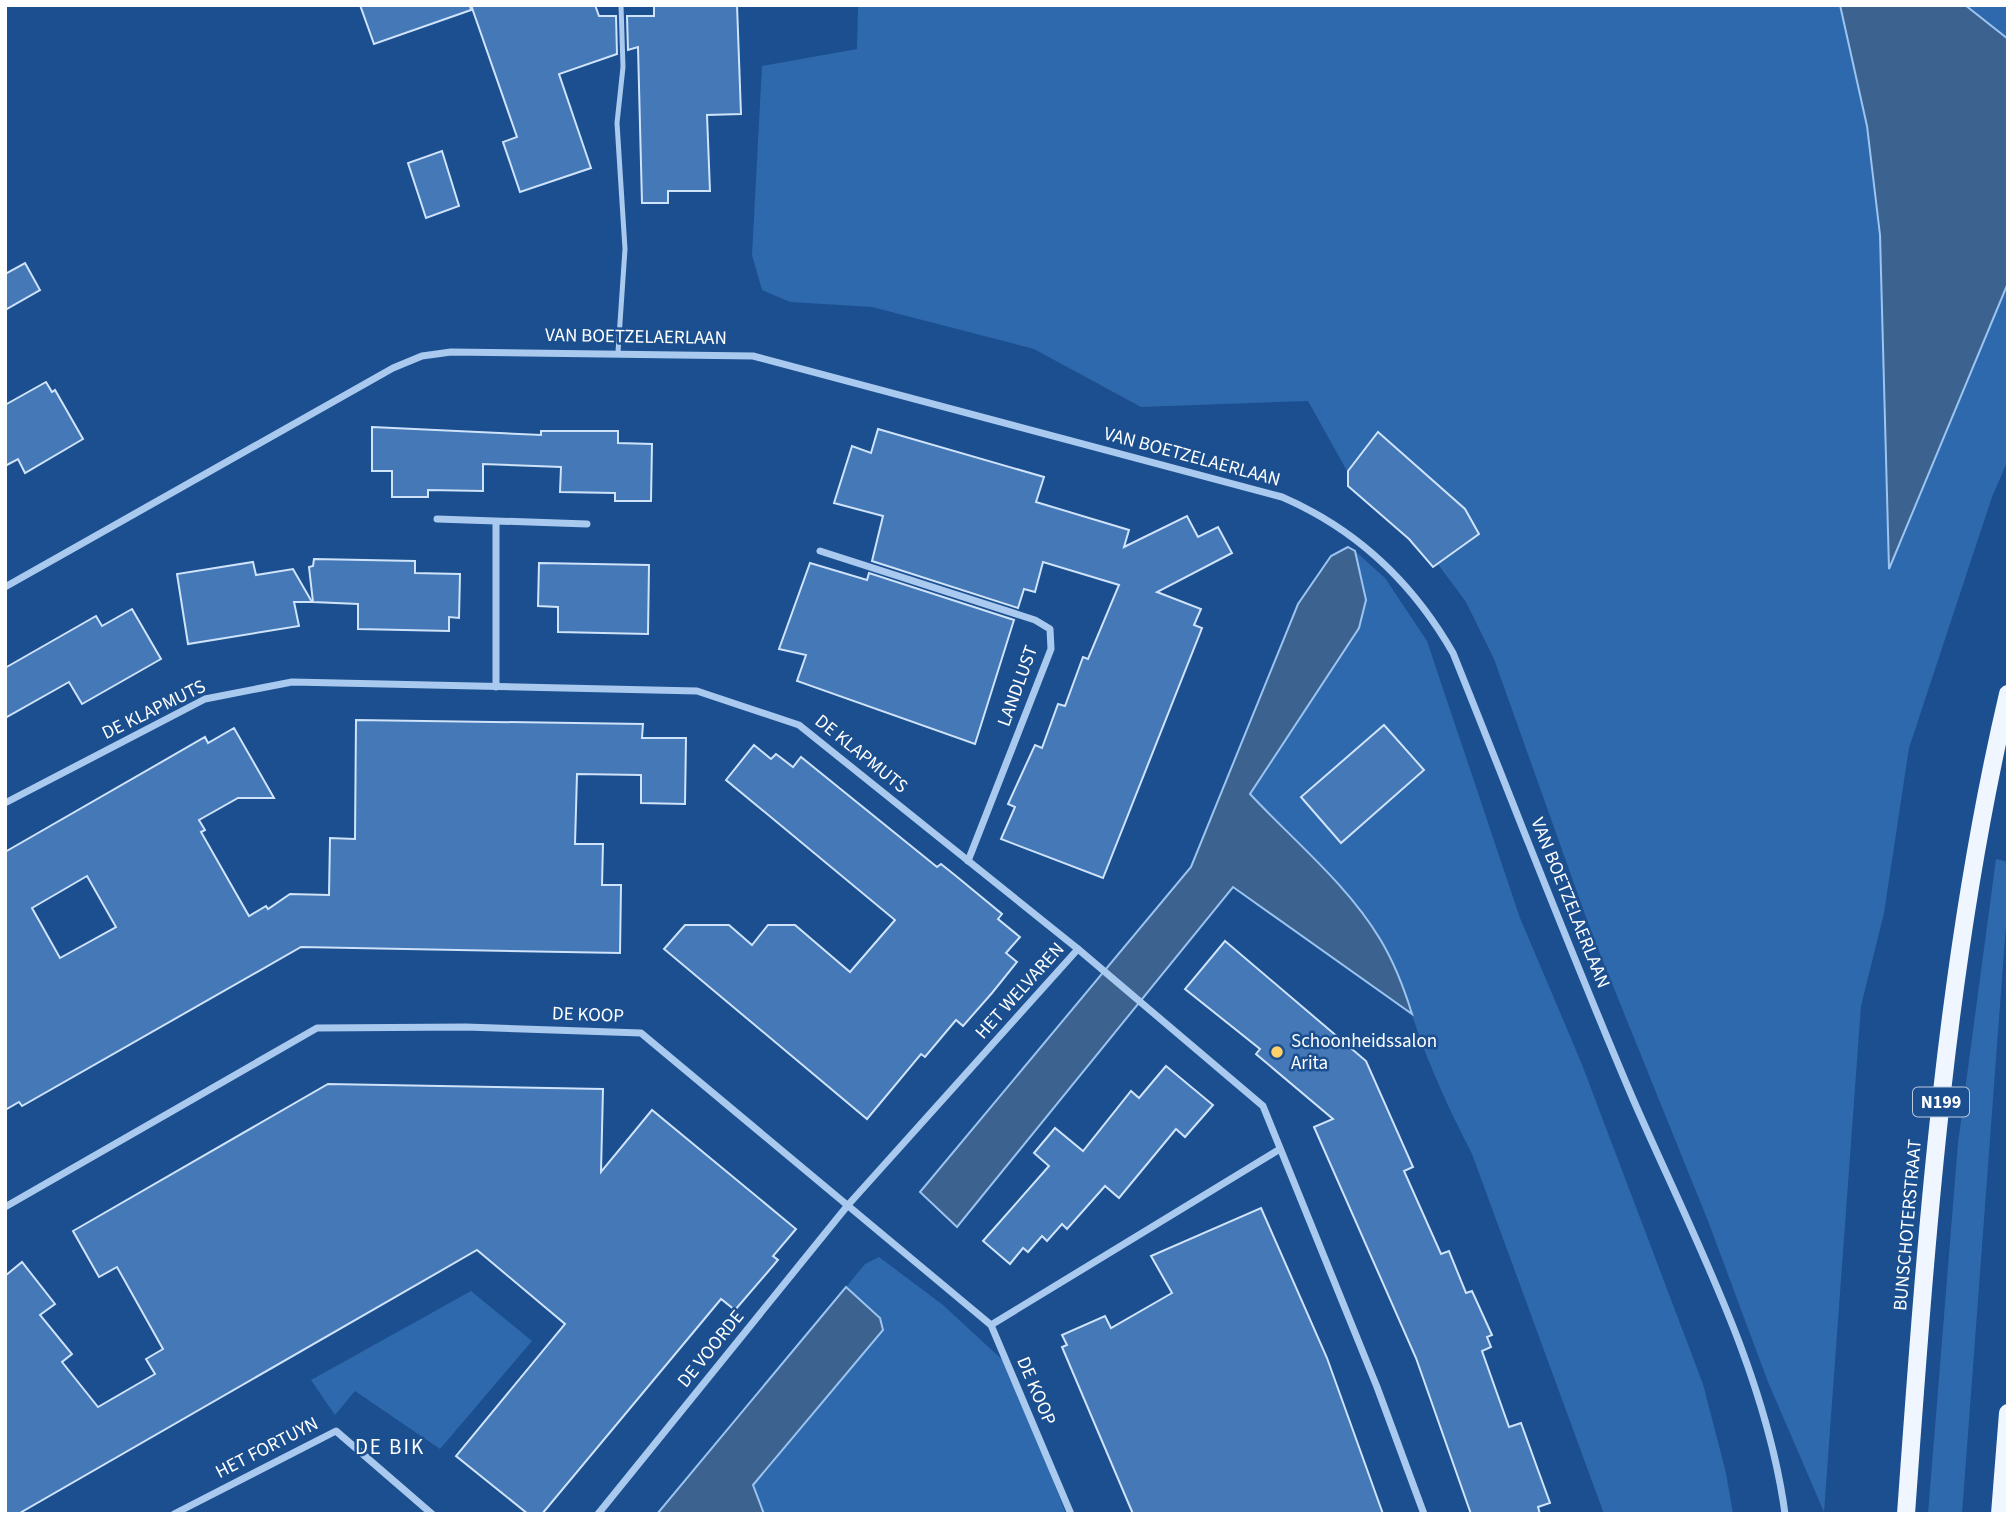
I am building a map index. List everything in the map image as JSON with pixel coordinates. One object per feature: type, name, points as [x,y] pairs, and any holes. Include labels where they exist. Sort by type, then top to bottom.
[{"type":"main road","name":"BUNSCHOTERSTRAAT","points":[[1906,1514],[1947,1043],[1973,853],[2008,694]]},
{"type":"main road","points":[[2000,1514],[2008,1413]]},
{"type":"street","name":"VAN BOETZELAERLAAN","points":[[5,587],[364,384],[422,356],[451,352],[722,353],[774,360],[1282,497],[1331,520],[1381,561],[1422,604],[1453,653],[1605,1032],[1739,1342],[1781,1481],[1785,1514]]},
{"type":"street","points":[[436,519],[587,524]]},
{"type":"street","points":[[496,522],[496,687]]},
{"type":"street","name":"LANDLUST","points":[[820,551],[1035,620],[1050,629],[1051,649],[968,861]]},
{"type":"street","name":"DE KLAPMUTS","points":[[5,803],[205,699],[292,682],[697,691],[799,725],[1078,949]]},
{"type":"street","name":"HET WELVAREN","points":[[848,1205],[1078,949],[1263,1107],[1377,1387],[1424,1514]]},
{"type":"street","name":"DE KOOP","points":[[5,1207],[317,1028],[466,1027],[641,1033],[991,1325],[1071,1514]]},
{"type":"street","points":[[991,1325],[1280,1149]]},
{"type":"street","name":"DE VOORDE","points":[[598,1514],[848,1205]]},
{"type":"street","name":"HET FORTUYN","points":[[176,1513],[337,1431],[432,1514]]},
{"type":"lane","points":[[618,352],[625,249],[617,124],[623,67],[621,5]]},
{"type":"shaded area","points":[[858,5],[1840,5],[1867,126],[1880,235],[1889,567],[2008,283],[2008,460],[1992,497],[1909,748],[1884,913],[1861,1006],[1824,1512],[1768,1382],[1708,1221],[1592,934],[1494,659],[1466,602],[1440,567],[1398,523],[1356,487],[1308,401],[1141,407],[1034,349],[872,307],[790,302],[762,290],[752,255],[762,66],[857,49]]},
{"type":"shaded area","points":[[1840,5],[1965,5],[2008,39],[2008,283],[1889,569],[1880,235],[1867,126]]},
{"type":"shaded area","points":[[1965,5],[2008,5],[2008,39]]},
{"type":"shaded area","points":[[1348,547],[1355,551],[1366,600],[1359,628],[1250,794],[1336,881],[1367,919],[1390,957],[1412,1014],[1233,887],[957,1227],[920,1192],[1191,867],[1298,604],[1331,556]]},
{"type":"shaded area","points":[[1355,551],[1385,578],[1427,641],[1520,918],[1581,1062],[1703,1384],[1726,1473],[1733,1514],[1604,1514],[1472,1154],[1433,1072],[1390,957],[1379,937],[1350,899],[1250,794],[1359,628],[1366,600]]},
{"type":"shaded area","points":[[1996,859],[2008,862],[2008,898],[1962,1514],[1928,1514],[1958,1143]]},
{"type":"shaded area","points":[[879,1257],[943,1305],[1009,1366],[1066,1514],[764,1514],[753,1485],[772,1464],[880,1317],[846,1287],[865,1264]]},
{"type":"shaded area","points":[[846,1287],[880,1318],[883,1330],[753,1485],[764,1514],[657,1514]]},
{"type":"shaded area","points":[[471,1291],[532,1341],[440,1449],[355,1391],[335,1415],[311,1380]]},
{"type":"building","points":[[360,5],[470,5],[471,10],[374,44]]},
{"type":"building","points":[[471,5],[595,5],[599,16],[616,16],[617,54],[559,74],[591,168],[520,192],[503,142],[517,137]]},
{"type":"building","points":[[654,5],[737,5],[741,114],[707,115],[710,191],[668,191],[668,203],[642,203],[638,47],[628,50],[627,16],[654,16]]},
{"type":"building","points":[[442,151],[459,206],[426,218],[408,163]]},
{"type":"building","points":[[25,263],[40,290],[5,310],[5,274]]},
{"type":"building","points":[[46,382],[52,392],[55,390],[83,439],[25,473],[18,459],[5,466],[5,405]]},
{"type":"building","points":[[372,427],[541,435],[541,431],[618,431],[618,443],[652,444],[651,501],[615,501],[615,493],[560,492],[561,467],[483,464],[483,491],[428,490],[428,497],[392,497],[392,471],[372,471]]},
{"type":"building","points":[[878,429],[1044,477],[1036,502],[1129,530],[1124,547],[1187,516],[1198,537],[1218,527],[1232,553],[1157,592],[1201,609],[1194,625],[1202,628],[1103,878],[1001,839],[1015,807],[1008,804],[1035,745],[1042,748],[1058,704],[1065,706],[1083,657],[1088,659],[1119,585],[1043,562],[1035,592],[1024,589],[1018,608],[872,561],[883,516],[834,503],[852,446],[871,453]]},
{"type":"building","points":[[1378,432],[1465,509],[1479,534],[1433,567],[1409,539],[1348,486],[1348,471]]},
{"type":"building","points":[[314,559],[415,561],[415,573],[460,574],[459,618],[449,617],[449,631],[358,629],[358,604],[313,602],[309,567],[313,566]]},
{"type":"building","points":[[253,562],[256,575],[293,569],[312,602],[294,602],[299,626],[188,644],[177,574]]},
{"type":"building","points":[[539,563],[649,565],[648,634],[558,632],[558,607],[538,606]]},
{"type":"building","points":[[810,563],[867,580],[869,573],[1014,620],[975,744],[797,681],[806,655],[779,649]]},
{"type":"building","points":[[132,609],[161,659],[82,704],[69,682],[5,718],[5,668],[96,616],[102,626]]},
{"type":"building","points":[[356,720],[643,724],[642,738],[686,738],[685,804],[641,803],[641,775],[577,774],[575,844],[603,844],[602,885],[621,885],[620,953],[301,947],[22,1106],[19,1102],[5,1110],[5,852],[205,737],[208,743],[234,728],[274,798],[238,798],[199,820],[205,830],[201,832],[249,916],[266,906],[268,909],[290,894],[329,895],[330,838],[355,839]],"holes":[[[87,876],[116,927],[60,958],[32,908]]]},
{"type":"building","points":[[1384,725],[1424,770],[1341,843],[1301,797]]},
{"type":"building","points":[[754,745],[771,759],[776,754],[793,767],[801,757],[937,867],[941,864],[956,876],[1002,914],[998,919],[1020,937],[1006,953],[1017,962],[992,993],[963,1026],[956,1020],[925,1057],[921,1054],[867,1119],[664,949],[685,925],[729,925],[752,945],[768,925],[795,925],[850,972],[895,920],[726,780]]},
{"type":"building","points":[[1225,941],[1366,1061],[1413,1167],[1404,1171],[1441,1254],[1449,1251],[1466,1293],[1472,1291],[1492,1335],[1487,1337],[1491,1347],[1482,1351],[1509,1427],[1521,1423],[1550,1503],[1538,1507],[1540,1514],[1471,1514],[1416,1358],[1314,1127],[1333,1119],[1256,1054],[1260,1049],[1185,989]]},
{"type":"building","points":[[1166,1066],[1213,1105],[1185,1137],[1176,1129],[1119,1198],[1105,1186],[1067,1229],[1062,1224],[1047,1241],[1042,1236],[1028,1252],[1023,1248],[1010,1264],[983,1241],[1049,1166],[1034,1153],[1055,1128],[1083,1151],[1131,1091],[1139,1098]]},
{"type":"building","points":[[328,1084],[603,1089],[601,1172],[652,1110],[796,1229],[773,1256],[778,1260],[735,1310],[721,1299],[542,1514],[528,1514],[456,1456],[565,1324],[477,1250],[18,1514],[5,1514],[5,1276],[22,1262],[55,1304],[40,1315],[72,1354],[62,1362],[98,1407],[155,1374],[146,1359],[163,1349],[117,1267],[99,1277],[73,1231]]},
{"type":"building","points":[[1261,1208],[1327,1358],[1383,1514],[1133,1514],[1062,1347],[1067,1345],[1062,1335],[1105,1316],[1111,1328],[1172,1293],[1151,1256]]},
{"type":"place","name":"Schoonheidssalon Arita","points":[[1277,1052]]},
{"type":"district","name":"DE BIK","points":[[390,1447]]}]
